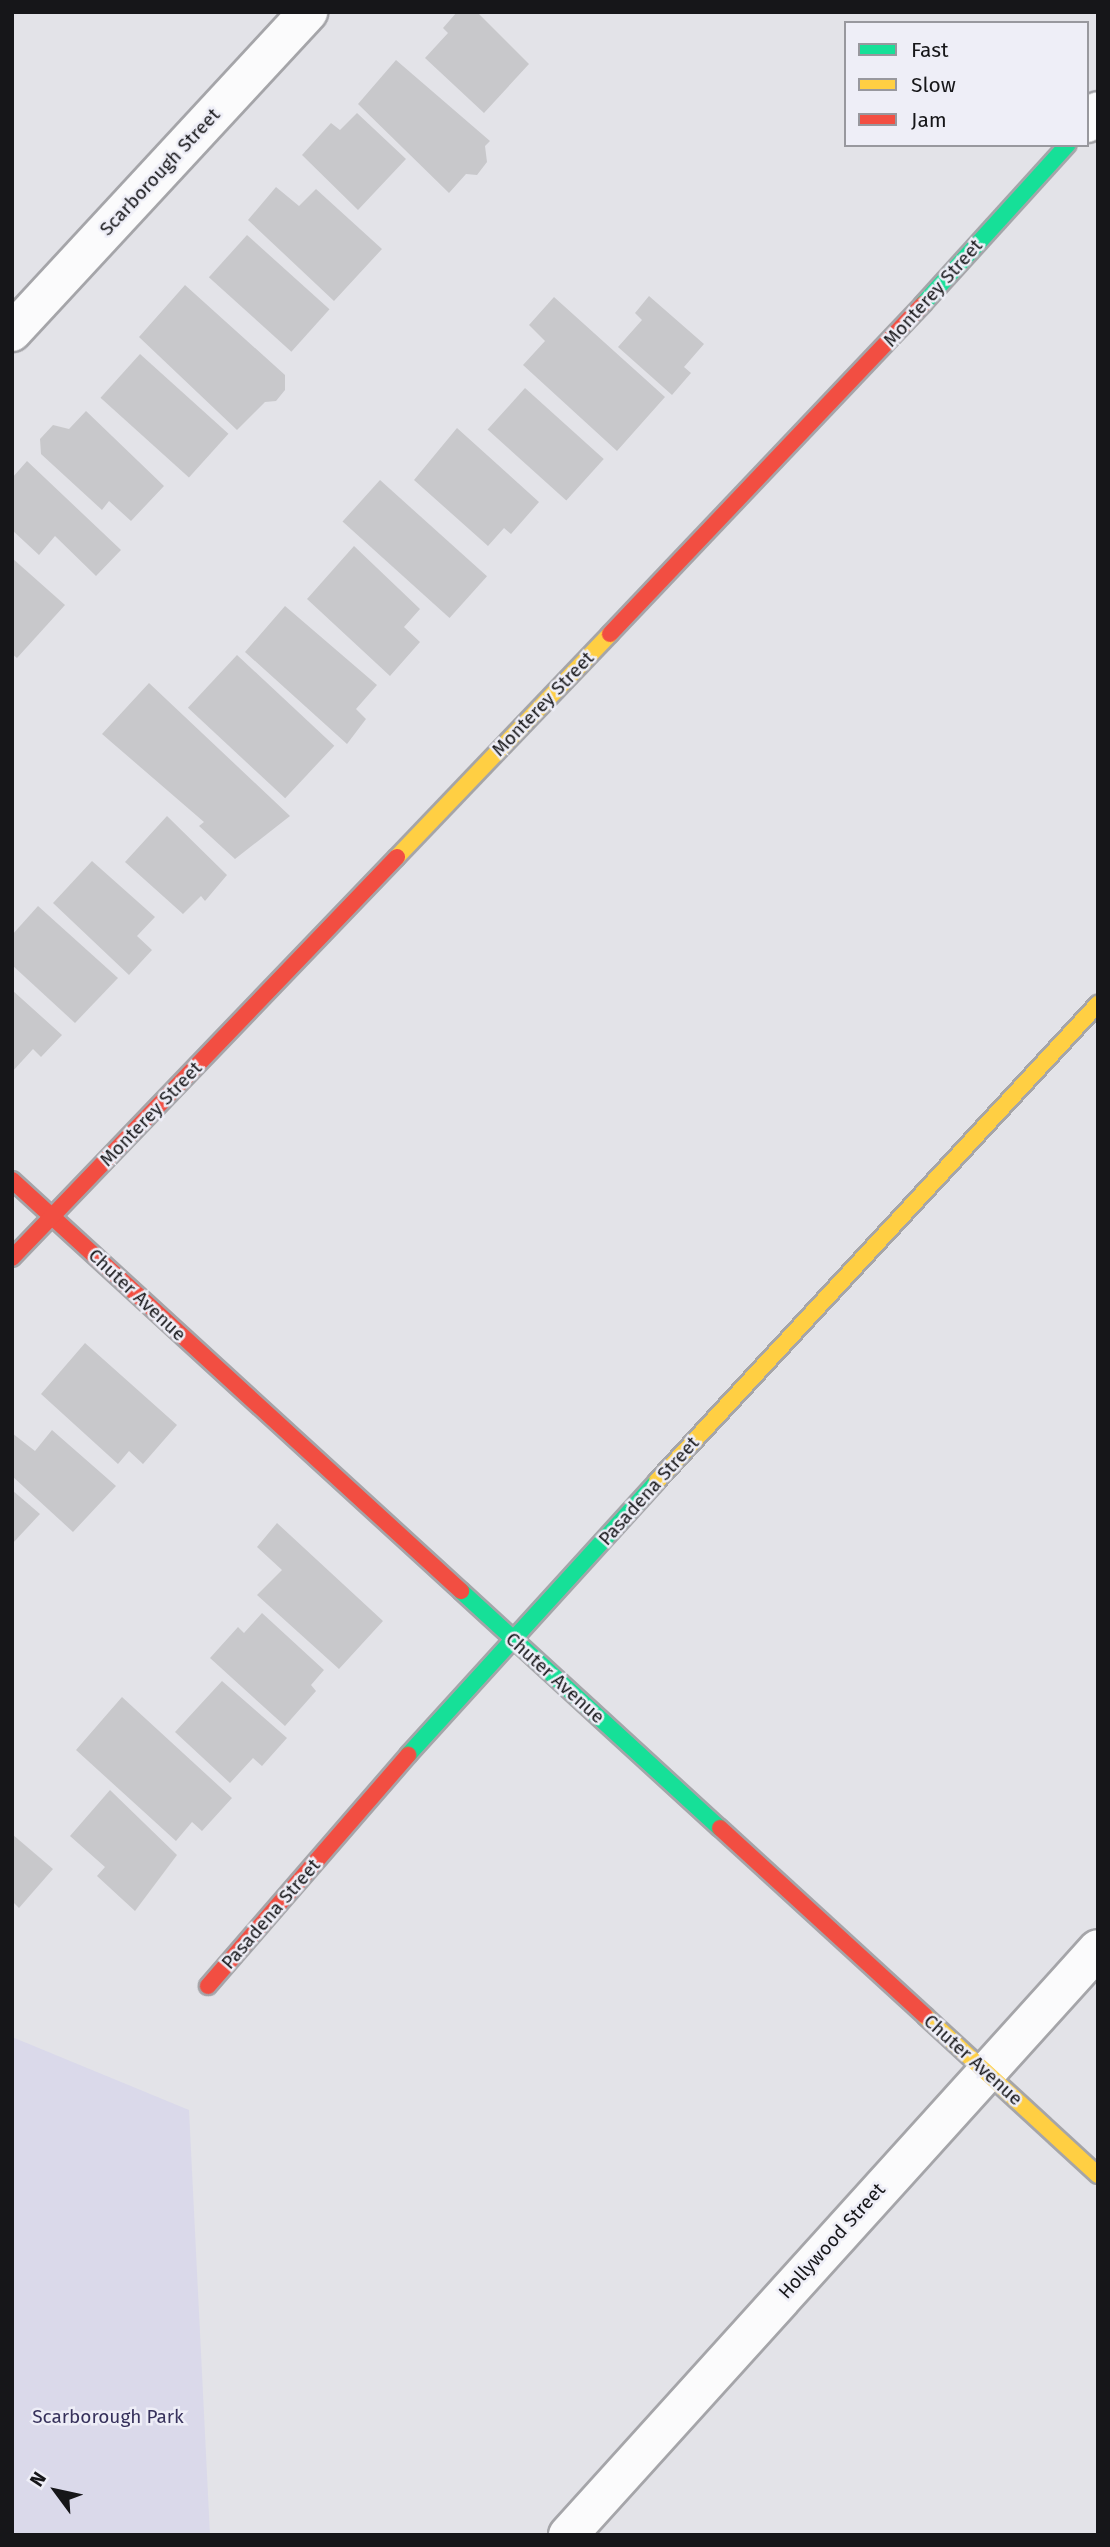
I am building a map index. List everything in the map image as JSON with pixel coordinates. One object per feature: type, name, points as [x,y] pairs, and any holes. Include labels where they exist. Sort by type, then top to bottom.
[{"type":"street","name":"Scarborough Street","points":[[12,332],[308,12]]},
{"type":"street","name":"Monterey Street","points":[[12,1258],[850,384],[1065,147]]},
{"type":"street","name":"Pasadena Street","points":[[208,1986],[514,1640],[1098,1004]]},
{"type":"street","name":"Chuter Avenue","points":[[12,1180],[1098,2175]]},
{"type":"street","name":"Hollywood Street","points":[[568,2535],[1098,1949]]},
{"type":"green space","name":"Scarborough Park","points":[[12,2037],[189,2110],[210,2535],[12,2535]]},
{"type":"building","points":[[457,12],[477,12],[529,64],[484,113],[425,58],[448,33],[443,28]]},
{"type":"building","points":[[396,60],[490,141],[485,146],[487,162],[477,175],[466,174],[449,193],[358,104]]},
{"type":"building","points":[[357,113],[406,159],[358,210],[302,155],[331,123],[340,130]]},
{"type":"building","points":[[276,187],[299,206],[316,189],[382,249],[334,301],[248,220]]},
{"type":"building","points":[[247,235],[329,309],[291,352],[209,277]]},
{"type":"building","points":[[185,285],[285,375],[285,390],[276,401],[265,402],[237,430],[139,337]]},
{"type":"building","points":[[649,296],[704,344],[684,367],[691,373],[672,395],[618,347],[642,320],[635,313]]},
{"type":"building","points":[[554,297],[665,397],[617,451],[523,365],[545,341],[529,325]]},
{"type":"building","points":[[140,354],[228,434],[189,477],[101,398]]},
{"type":"building","points":[[525,388],[604,459],[566,501],[488,430]]},
{"type":"building","points":[[86,411],[164,486],[131,521],[109,501],[102,510],[41,454],[40,439],[53,425],[69,429]]},
{"type":"building","points":[[457,428],[539,502],[511,534],[504,528],[488,546],[414,480]]},
{"type":"building","points":[[27,461],[121,550],[96,576],[55,536],[39,555],[12,530],[12,478]]},
{"type":"building","points":[[380,480],[487,576],[450,618],[343,522]]},
{"type":"building","points":[[354,546],[420,609],[404,627],[420,642],[390,676],[307,599]]},
{"type":"building","points":[[12,558],[65,605],[17,658],[12,654]]},
{"type":"building","points":[[285,606],[377,685],[356,709],[366,719],[347,744],[245,652]]},
{"type":"building","points":[[237,655],[334,746],[285,798],[188,708]]},
{"type":"building","points":[[149,683],[290,816],[235,859],[199,826],[204,822],[102,734]]},
{"type":"building","points":[[167,816],[227,875],[205,901],[201,896],[183,914],[125,862]]},
{"type":"building","points":[[92,861],[155,917],[137,936],[152,950],[129,975],[53,903]]},
{"type":"building","points":[[38,906],[118,978],[75,1023],[12,965],[12,935]]},
{"type":"building","points":[[12,990],[62,1035],[41,1057],[33,1049],[12,1072]]},
{"type":"building","points":[[85,1343],[177,1425],[143,1464],[129,1451],[118,1464],[41,1394]]},
{"type":"building","points":[[52,1430],[116,1486],[73,1532],[12,1476],[12,1433],[35,1451]]},
{"type":"building","points":[[12,1490],[40,1514],[12,1544]]},
{"type":"building","points":[[277,1523],[383,1621],[339,1669],[257,1595],[282,1570],[257,1547]]},
{"type":"building","points":[[262,1613],[324,1670],[311,1685],[316,1691],[285,1726],[210,1658],[238,1627],[244,1633]]},
{"type":"building","points":[[222,1681],[287,1738],[262,1766],[253,1758],[230,1783],[175,1732]]},
{"type":"building","points":[[122,1697],[232,1798],[202,1831],[192,1822],[176,1841],[76,1750]]},
{"type":"building","points":[[110,1790],[177,1855],[135,1911],[97,1876],[105,1867],[70,1836]]},
{"type":"building","points":[[12,1834],[53,1869],[19,1908],[12,1901]]},
{"type":"traffic: fast","points":[[923,304],[1065,147]]},
{"type":"traffic: fast","points":[[408,1755],[657,1481]]},
{"type":"traffic: fast","points":[[461,1591],[720,1828]]},
{"type":"traffic: slow","points":[[397,857],[610,634]]},
{"type":"traffic: slow","points":[[657,1481],[1098,1004]]},
{"type":"traffic: slow","points":[[925,2016],[1098,2175]]},
{"type":"traffic: jam","points":[[610,634],[923,304]]},
{"type":"traffic: jam","points":[[12,1258],[397,857]]},
{"type":"traffic: jam","points":[[12,1180],[461,1591]]},
{"type":"traffic: jam","points":[[208,1986],[408,1755]]},
{"type":"traffic: jam","points":[[720,1828],[925,2016]]}]
